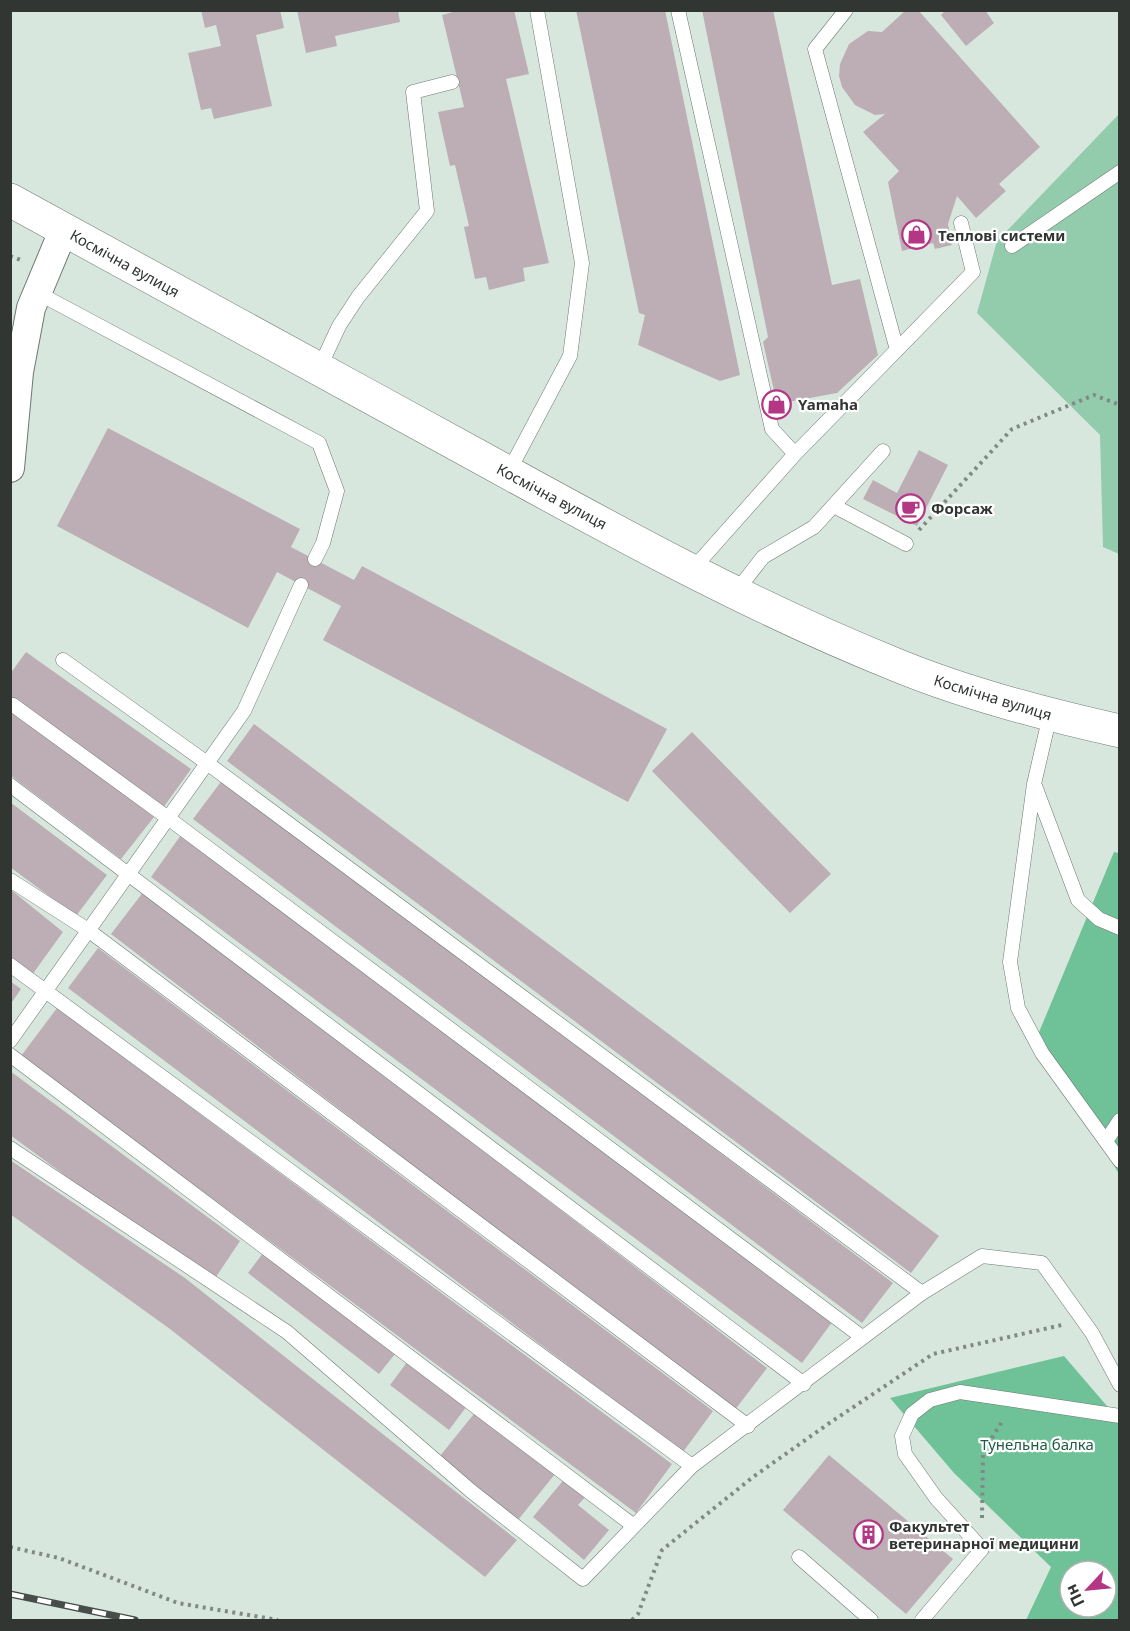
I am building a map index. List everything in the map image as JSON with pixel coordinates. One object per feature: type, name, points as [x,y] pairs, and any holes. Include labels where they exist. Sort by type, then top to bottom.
[{"type":"main road","name":"Космічна вулиця","points":[[10,200],[508,473],[735,593],[895,665],[1050,716],[1119,731]]},
{"type":"street","points":[[10,468],[19,372],[36,292],[64,229]]},
{"type":"lane","points":[[508,473],[570,356],[582,263],[537,10]]},
{"type":"lane","points":[[678,10],[772,429],[795,454]]},
{"type":"lane","points":[[846,10],[815,49],[897,350]]},
{"type":"lane","points":[[319,369],[339,326],[358,297],[427,211],[413,92],[452,82]]},
{"type":"lane","points":[[1012,246],[1113,183],[1119,171]]},
{"type":"lane","points":[[691,571],[795,454],[974,272],[961,223]]},
{"type":"lane","points":[[36,292],[319,443],[337,491],[323,543],[315,559]]},
{"type":"lane","points":[[735,593],[763,557],[814,528],[883,451]]},
{"type":"lane","points":[[834,506],[906,544]]},
{"type":"lane","points":[[10,1041],[244,711],[301,585]]},
{"type":"lane","points":[[63,660],[207,763],[922,1293]]},
{"type":"lane","points":[[13,705],[168,818],[862,1337]]},
{"type":"lane","points":[[1050,716],[1034,784],[1010,962],[1018,1008],[1042,1053],[1119,1161]]},
{"type":"lane","points":[[10,784],[804,1384]]},
{"type":"lane","points":[[1034,784],[1078,900],[1099,919],[1119,928]]},
{"type":"lane","points":[[10,880],[88,930],[747,1426]]},
{"type":"lane","points":[[10,965],[692,1466]]},
{"type":"lane","points":[[10,1055],[634,1526]]},
{"type":"lane","points":[[1106,1141],[1119,1120]]},
{"type":"lane","points":[[10,1148],[287,1332],[471,1491],[583,1579],[692,1466],[922,1293],[982,1256],[1042,1263],[1083,1320],[1119,1385]]},
{"type":"lane","points":[[922,1620],[982,1549],[915,1472],[905,1454],[902,1436],[912,1414],[930,1400],[960,1392],[1016,1398],[1119,1416]]},
{"type":"lane","points":[[799,1557],[871,1620]]},
{"type":"path","points":[[906,544],[1012,429],[1094,395],[1119,405]]},
{"type":"path","points":[[632,1620],[638,1614],[662,1550],[753,1477],[933,1354],[1083,1320]]},
{"type":"path","points":[[982,1549],[983,1452],[1016,1398]]},
{"type":"path","points":[[10,1547],[59,1558],[178,1603],[278,1620]]},
{"type":"green space","points":[[1119,114],[1119,554],[1103,547],[1100,435],[977,313],[997,241]]},
{"type":"green space","points":[[1114,852],[1119,853],[1119,1174],[1037,1037]]},
{"type":"green space","name":"Тунельна балка","points":[[1064,1356],[1119,1420],[1119,1620],[1026,1620],[1051,1567],[954,1473],[890,1398]]},
{"type":"building","points":[[201,10],[280,10],[284,28],[256,35],[272,106],[214,119],[211,108],[201,110],[188,53],[221,46],[216,25],[205,28]]},
{"type":"building","points":[[297,10],[398,10],[400,22],[335,36],[337,46],[306,53]]},
{"type":"building","points":[[460,10],[514,10],[529,74],[506,79],[549,263],[523,268],[525,281],[489,290],[486,277],[475,279],[464,227],[469,226],[455,165],[450,166],[438,112],[464,107],[442,15]]},
{"type":"building","points":[[576,10],[665,10],[740,375],[720,381],[638,345],[645,315],[639,313]]},
{"type":"building","points":[[702,10],[773,10],[832,285],[860,279],[878,355],[837,393],[777,404],[763,342],[768,337]]},
{"type":"building","points":[[906,10],[918,10],[1040,147],[999,184],[1006,191],[976,218],[957,196],[948,224],[952,245],[935,249],[933,243],[902,251],[888,182],[899,171],[863,132],[885,114],[875,115],[855,105],[842,87],[839,76],[840,64],[849,44],[868,31],[882,32]]},
{"type":"building","points":[[946,10],[985,10],[994,23],[966,46],[941,15]]},
{"type":"building","points":[[108,428],[300,529],[291,547],[354,580],[362,566],[667,729],[628,802],[323,640],[341,606],[277,572],[248,628],[57,526]]},
{"type":"building","points":[[919,450],[948,465],[917,526],[863,499],[873,480],[897,493]]},
{"type":"building","points":[[26,652],[191,769],[163,808],[10,699],[10,674]]},
{"type":"building","points":[[10,708],[154,817],[121,859],[10,775]]},
{"type":"building","points":[[254,724],[939,1236],[911,1273],[227,761]]},
{"type":"building","points":[[692,732],[831,874],[790,913],[652,771]]},
{"type":"building","points":[[223,779],[893,1283],[862,1323],[193,819]]},
{"type":"building","points":[[10,802],[107,875],[76,916],[10,867]]},
{"type":"building","points":[[181,835],[833,1321],[802,1363],[151,877]]},
{"type":"building","points":[[10,889],[63,932],[32,975],[10,961]]},
{"type":"building","points":[[144,891],[767,1368],[734,1411],[111,934]]},
{"type":"building","points":[[98,948],[713,1411],[683,1452],[68,988]]},
{"type":"building","points":[[10,981],[21,989],[10,1005]]},
{"type":"building","points":[[57,1008],[672,1464],[636,1513],[21,1056]]},
{"type":"building","points":[[10,1071],[240,1241],[212,1283],[10,1135]]},
{"type":"building","points":[[10,1160],[185,1278],[517,1540],[485,1577],[170,1329],[10,1214]]},
{"type":"building","points":[[263,1253],[395,1354],[379,1374],[248,1273]]},
{"type":"building","points":[[408,1361],[467,1406],[449,1430],[390,1385]]},
{"type":"building","points":[[477,1410],[555,1474],[518,1520],[440,1456]]},
{"type":"building","name":"Факультет ветеринарної медицини","points":[[829,1455],[953,1559],[906,1614],[783,1510]]},
{"type":"building","points":[[566,1477],[587,1495],[578,1505],[609,1530],[584,1560],[533,1517]]},
{"type":"railway","points":[[10,1594],[135,1620]]},
{"type":"place","name":"Теплові системи","points":[[917,235]]},
{"type":"place","name":"Yamaha","points":[[777,404]]},
{"type":"place","name":"Форсаж","points":[[910,508]]},
{"type":"place","name":"Факультет ветеринарної медицини","points":[[868,1535]]}]
